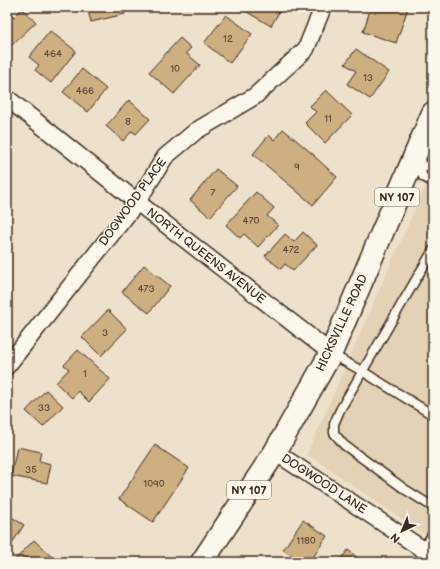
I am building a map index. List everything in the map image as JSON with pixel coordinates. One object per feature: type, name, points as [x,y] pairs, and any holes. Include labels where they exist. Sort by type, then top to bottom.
[{"type":"main road","name":"HICKSVILLE ROAD","points":[[202,562],[275,452],[331,354],[416,167],[433,113]]},
{"type":"street","name":"DOGWOOD PLACE","points":[[7,366],[137,202],[165,157],[196,131],[255,96],[306,49],[323,7]]},
{"type":"street","name":"NORTH QUEENS AVENUE","points":[[7,98],[331,354]]},
{"type":"street","name":"DOGWOOD LANE","points":[[275,452],[428,553]]},
{"type":"lane","points":[[433,166],[429,165],[416,167],[424,177],[433,182]]},
{"type":"lane","points":[[433,250],[362,371],[340,410],[334,424],[334,433],[344,445],[406,490],[433,507]]},
{"type":"lane","points":[[331,354],[362,371],[433,415]]},
{"type":"lane","points":[[428,553],[433,533]]},
{"type":"shaded area","points":[[433,168],[433,540],[307,454]]},
{"type":"building","points":[[87,7],[123,7],[125,14],[91,22]]},
{"type":"building","points":[[243,7],[282,7],[271,26],[242,9]]},
{"type":"building","points":[[371,7],[408,8],[396,43],[363,32]]},
{"type":"building","points":[[22,9],[36,22],[12,45],[7,40],[7,10],[14,17]]},
{"type":"building","points":[[226,15],[252,34],[230,63],[204,43]]},
{"type":"building","points":[[50,31],[76,51],[51,83],[35,70],[39,65],[29,57]]},
{"type":"building","points":[[180,38],[191,48],[186,53],[200,65],[174,94],[149,72]]},
{"type":"building","points":[[356,49],[389,72],[370,99],[347,84],[356,71],[345,64]]},
{"type":"building","points":[[82,69],[106,89],[88,112],[63,92]]},
{"type":"building","points":[[326,90],[352,115],[325,143],[305,123],[316,112],[310,106]]},
{"type":"building","points":[[129,100],[150,119],[136,134],[132,131],[123,141],[106,126]]},
{"type":"building","points":[[283,129],[337,177],[313,205],[253,154],[269,135],[274,140]]},
{"type":"building","points":[[216,169],[237,186],[210,217],[190,200]]},
{"type":"building","points":[[256,192],[274,208],[267,216],[278,225],[258,247],[244,234],[240,238],[226,225]]},
{"type":"building","points":[[303,232],[317,245],[293,271],[285,264],[281,269],[265,256],[285,234],[294,242]]},
{"type":"building","points":[[144,265],[170,286],[149,313],[122,292]]},
{"type":"building","points":[[108,310],[127,329],[101,356],[82,337]]},
{"type":"building","points":[[78,350],[110,379],[89,402],[78,391],[72,398],[56,383],[69,369],[64,365]]},
{"type":"building","points":[[46,390],[63,406],[43,427],[26,411]]},
{"type":"building","points":[[155,445],[189,468],[153,522],[119,499]]},
{"type":"building","points":[[17,447],[41,452],[39,461],[51,464],[47,483],[11,476]]},
{"type":"building","points":[[7,514],[24,525],[7,551]]},
{"type":"building","points":[[303,520],[327,536],[310,562],[302,562],[283,550]]},
{"type":"building","points":[[34,540],[57,562],[13,562]]},
{"type":"building","points":[[348,550],[363,562],[339,562]]}]
